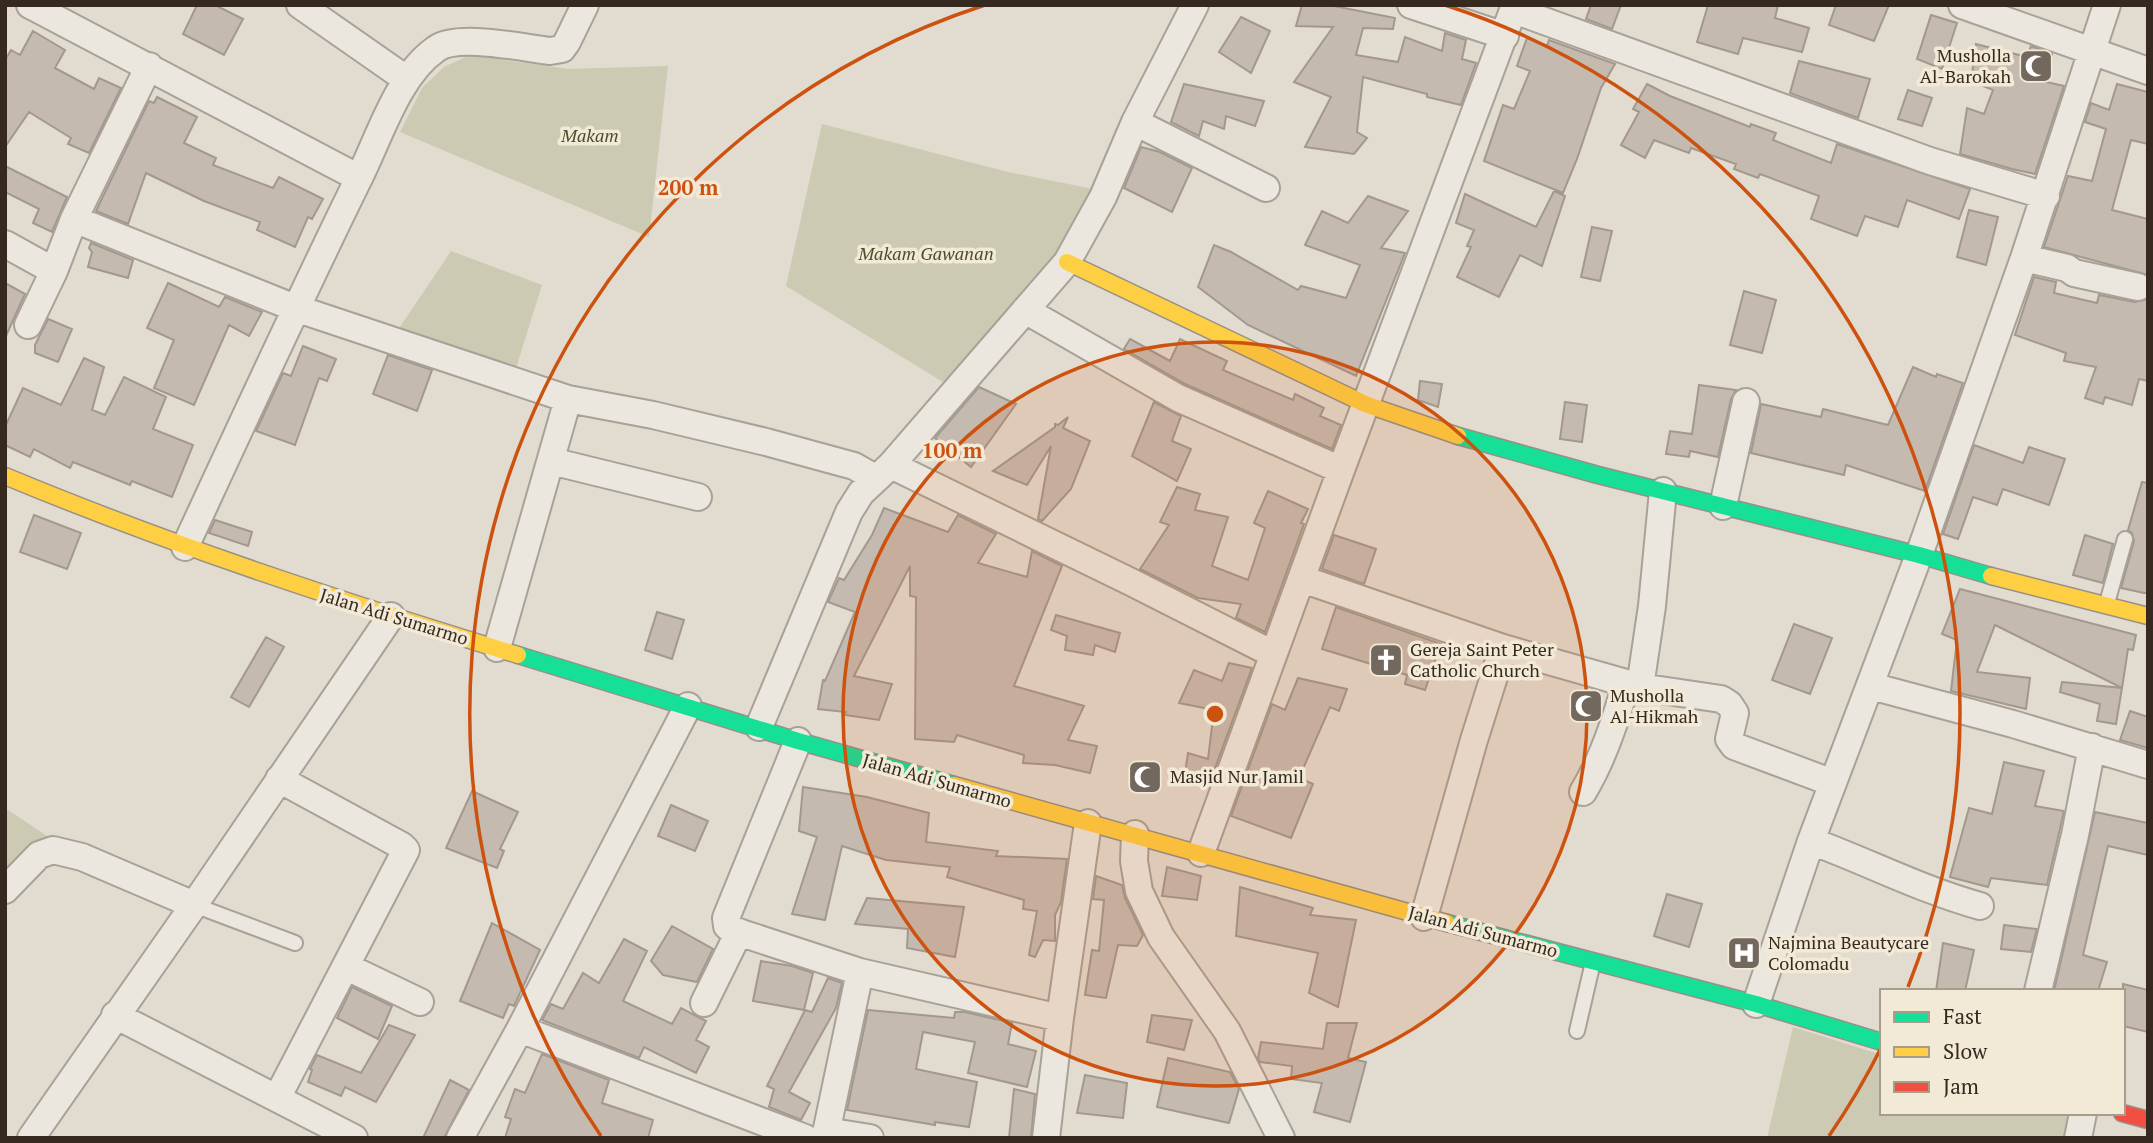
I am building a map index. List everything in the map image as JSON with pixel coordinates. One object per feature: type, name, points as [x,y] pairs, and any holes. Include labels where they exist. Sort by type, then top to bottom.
[{"type":"main road","points":[[1067,262],[1365,404],[1466,439],[2148,616]]},
{"type":"main road","name":"Jalan Adi Sumarmo","points":[[5,477],[185,547],[291,584],[798,741],[1424,916],[1756,1004],[1880,1041]]},
{"type":"main road","points":[[2125,1114],[2148,1120]]},
{"type":"street","points":[[30,5],[359,178]]},
{"type":"street","points":[[300,5],[406,79]]},
{"type":"street","points":[[185,547],[295,308],[406,79],[437,48],[452,41],[551,51],[562,49],[585,5]]},
{"type":"street","points":[[759,727],[849,512],[861,493],[883,472],[1067,262],[1102,197],[1135,122],[1195,5]]},
{"type":"street","points":[[1411,5],[1505,36]]},
{"type":"street","points":[[1962,5],[2148,71]]},
{"type":"street","points":[[1756,1004],[1811,841],[1919,555],[2046,196],[2107,5]]},
{"type":"street","points":[[1201,853],[1365,404],[1514,8],[1892,148],[2046,196]]},
{"type":"street","points":[[28,325],[54,271],[74,219],[149,66]]},
{"type":"street","points":[[1135,122],[1266,188]]},
{"type":"street","points":[[74,219],[295,308],[568,399],[653,415],[883,472],[1131,582],[1273,654]]},
{"type":"street","points":[[5,244],[54,271]]},
{"type":"street","points":[[2024,258],[2067,268],[2074,273],[2138,287]]},
{"type":"street","points":[[1025,310],[1178,398],[1341,470]]},
{"type":"street","points":[[498,648],[568,399]]},
{"type":"street","points":[[1723,506],[1746,402]]},
{"type":"street","points":[[551,461],[698,497]]},
{"type":"street","points":[[1583,792],[1633,685],[1652,606],[1663,491]]},
{"type":"street","points":[[1302,579],[1503,648],[1633,685],[1721,699],[1730,704],[1735,713],[1729,739],[1734,746],[1833,783]]},
{"type":"street","points":[[31,1138],[391,616]]},
{"type":"street","points":[[1424,916],[1503,648]]},
{"type":"street","points":[[1871,686],[2013,724],[2148,765]]},
{"type":"street","points":[[460,1138],[520,1029],[688,706]]},
{"type":"street","points":[[798,741],[726,918],[727,926],[732,930],[860,972],[1060,1018]]},
{"type":"street","points":[[2038,989],[2075,835],[2092,747]]},
{"type":"street","points":[[277,1098],[405,854],[405,848],[279,779]]},
{"type":"street","points":[[1046,1138],[1088,823]]},
{"type":"street","points":[[1135,834],[1134,860],[1139,891],[1161,937],[1227,1031],[1281,1138]]},
{"type":"street","points":[[1811,841],[1940,894],[1980,906]]},
{"type":"street","points":[[5,890],[39,855],[53,850],[82,857],[194,905]]},
{"type":"street","points":[[704,1003],[739,932]]},
{"type":"street","points":[[346,967],[420,1002]]},
{"type":"street","points":[[819,1135],[860,972]]},
{"type":"street","points":[[115,1015],[354,1138]]},
{"type":"street","points":[[520,1029],[819,1135],[870,1138]]},
{"type":"street","points":[[2078,1138],[2083,1115]]},
{"type":"lane","points":[[2106,605],[2125,539]]},
{"type":"lane","points":[[194,905],[295,943]]},
{"type":"lane","points":[[1577,1031],[1594,961]]},
{"type":"green space","name":"Makam","points":[[470,55],[568,69],[668,66],[649,237],[400,132],[422,88],[444,67]]},
{"type":"green space","name":"Makam Gawanan","points":[[822,124],[1008,172],[1098,190],[1049,271],[943,382],[786,286]]},
{"type":"green space","points":[[451,251],[542,285],[516,368],[398,330]]},
{"type":"green space","points":[[5,808],[47,836],[5,880]]},
{"type":"green space","points":[[1793,1027],[1880,1054],[1880,1115],[2076,1117],[2071,1138],[1767,1138]]},
{"type":"building","points":[[197,5],[215,5],[243,19],[224,55],[183,34]]},
{"type":"building","points":[[1302,5],[1329,5],[1395,18],[1393,29],[1363,28],[1356,55],[1398,62],[1405,37],[1442,51],[1445,33],[1466,40],[1462,59],[1476,63],[1461,105],[1363,77],[1357,132],[1367,138],[1354,154],[1305,147],[1331,97],[1294,82],[1333,27],[1296,26]]},
{"type":"building","points":[[1591,5],[1621,5],[1612,29],[1586,19]]},
{"type":"building","points":[[1708,5],[1778,5],[1775,18],[1809,28],[1802,52],[1743,38],[1738,54],[1697,42]]},
{"type":"building","points":[[1836,5],[1889,5],[1874,41],[1829,25]]},
{"type":"building","points":[[1931,15],[1957,23],[1942,69],[1917,59]]},
{"type":"building","points":[[1241,17],[1270,31],[1251,73],[1219,52]]},
{"type":"building","points":[[33,31],[65,50],[55,68],[94,89],[99,78],[121,88],[89,153],[68,144],[71,138],[29,112],[5,147],[5,60],[11,50],[20,55]]},
{"type":"building","points":[[1527,38],[1547,46],[1549,40],[1615,64],[1601,88],[1563,193],[1484,161],[1503,105],[1514,109],[1530,71],[1517,66]]},
{"type":"building","points":[[1976,44],[2027,57],[2031,46],[2052,54],[2042,81],[2064,86],[2035,174],[1960,154],[1967,108],[1984,114],[1993,90],[1971,81]]},
{"type":"building","points":[[1799,61],[1870,79],[1858,118],[1790,93]]},
{"type":"building","points":[[1184,84],[1264,101],[1255,126],[1226,116],[1224,129],[1203,121],[1199,136],[1171,122]]},
{"type":"building","points":[[1647,84],[1670,96],[1750,127],[1751,124],[1776,133],[1773,140],[1831,163],[1837,144],[1970,189],[1959,219],[1907,200],[1898,227],[1865,216],[1857,236],[1811,219],[1819,196],[1760,174],[1758,178],[1734,169],[1736,164],[1691,148],[1689,153],[1654,140],[1645,158],[1621,145],[1639,112],[1633,109]]},
{"type":"building","points":[[2117,84],[2148,92],[2148,144],[2131,140],[2112,210],[2148,219],[2148,275],[2044,247],[2068,176],[2092,181],[2106,129],[2085,122],[2091,103],[2109,110]]},
{"type":"building","points":[[1908,90],[1932,98],[1922,126],[1898,119]]},
{"type":"building","points":[[157,97],[197,117],[184,143],[216,158],[213,165],[273,188],[279,177],[323,199],[312,219],[308,217],[295,247],[257,230],[260,222],[204,201],[146,173],[128,224],[96,211],[149,101],[154,103]]},
{"type":"building","points":[[1141,147],[1160,152],[1192,168],[1172,212],[1124,188]]},
{"type":"building","points":[[5,166],[67,197],[52,232],[33,223],[39,209],[5,192]]},
{"type":"building","points":[[1554,191],[1565,196],[1542,266],[1520,255],[1499,297],[1457,277],[1471,247],[1467,246],[1474,230],[1456,223],[1465,194],[1536,227]]},
{"type":"building","points":[[1368,196],[1408,211],[1381,248],[1405,253],[1356,376],[1248,325],[1198,287],[1214,245],[1298,290],[1301,286],[1346,298],[1360,265],[1305,245],[1322,211],[1348,223]]},
{"type":"building","points":[[1969,210],[1998,217],[1986,265],[1957,257]]},
{"type":"building","points":[[1592,227],[1612,231],[1600,281],[1581,277]]},
{"type":"building","points":[[91,243],[133,260],[128,278],[88,267],[92,252],[89,248]]},
{"type":"building","points":[[2034,277],[2056,282],[2054,293],[2097,303],[2099,295],[2135,302],[2148,299],[2148,381],[2139,379],[2132,405],[2105,397],[2103,404],[2085,398],[2096,367],[2064,361],[2066,353],[2015,335]]},
{"type":"building","points":[[5,283],[25,294],[5,338]]},
{"type":"building","points":[[168,283],[219,307],[225,297],[262,312],[249,336],[229,325],[194,405],[154,388],[174,340],[147,328]]},
{"type":"building","points":[[1744,291],[1776,300],[1762,353],[1730,345]]},
{"type":"building","points":[[48,319],[72,329],[58,362],[35,353],[35,345]]},
{"type":"building","points":[[1130,339],[1170,361],[1180,339],[1227,361],[1223,370],[1293,400],[1295,394],[1324,408],[1320,416],[1341,425],[1332,449],[1185,384],[1124,349]]},
{"type":"building","points":[[303,346],[336,359],[327,381],[319,378],[295,445],[256,431],[283,373],[291,376]]},
{"type":"building","points":[[388,355],[432,370],[417,411],[373,394]]},
{"type":"building","points":[[84,358],[104,367],[92,410],[105,415],[124,377],[166,397],[153,429],[193,445],[172,497],[132,481],[130,485],[73,462],[70,468],[34,449],[30,457],[5,445],[5,427],[23,388],[61,405]]},
{"type":"building","points":[[1913,367],[1936,377],[1937,374],[1963,383],[1925,491],[1846,465],[1844,475],[1751,453],[1761,404],[1821,417],[1823,409],[1888,425]]},
{"type":"building","points":[[1420,381],[1442,384],[1438,407],[1418,400]]},
{"type":"building","points":[[1699,385],[1736,390],[1731,399],[1718,457],[1690,451],[1689,457],[1666,454],[1670,431],[1692,434]]},
{"type":"building","points":[[979,387],[1016,404],[971,467],[935,438]]},
{"type":"building","points":[[1154,402],[1181,416],[1172,441],[1191,449],[1177,481],[1132,456]]},
{"type":"building","points":[[1565,402],[1587,405],[1582,442],[1560,439]]},
{"type":"building","points":[[1068,417],[1063,428],[1090,441],[1071,489],[1042,521],[1038,519],[1051,446],[1027,485],[993,471]]},
{"type":"building","points":[[1974,445],[2023,463],[2029,447],[2065,459],[2049,505],[2003,489],[1997,505],[1973,497],[1958,539],[1943,534]]},
{"type":"building","points":[[2142,482],[2148,483],[2148,593],[2121,588],[2134,541],[2128,530]]},
{"type":"building","points":[[1177,487],[1200,494],[1195,510],[1228,517],[1212,566],[1248,580],[1265,528],[1254,523],[1268,491],[1308,509],[1265,632],[1236,618],[1241,604],[1198,598],[1140,569],[1169,525],[1160,522]]},
{"type":"building","points":[[884,508],[948,532],[958,515],[996,534],[978,563],[1027,577],[1032,551],[1062,566],[1014,686],[1084,706],[1068,740],[1097,746],[1090,773],[1055,765],[1023,763],[1024,755],[957,735],[954,742],[915,739],[916,597],[910,596],[910,566],[854,676],[892,684],[879,720],[818,709],[823,680],[825,681],[855,612],[828,602],[839,578],[844,580],[872,535]]},
{"type":"building","points":[[34,515],[81,533],[67,569],[20,552]]},
{"type":"building","points":[[215,520],[252,532],[248,546],[209,533]]},
{"type":"building","points":[[1334,535],[1376,549],[1364,584],[1322,569]]},
{"type":"building","points":[[2085,535],[2113,544],[2103,583],[2073,575]]},
{"type":"building","points":[[1960,589],[2136,635],[2133,650],[2128,649],[2122,688],[1995,625],[1977,672],[2030,678],[2026,709],[1951,691],[1957,640],[1942,634]]},
{"type":"building","points":[[1336,607],[1441,644],[1425,690],[1405,684],[1407,675],[1322,649]]},
{"type":"building","points":[[657,612],[684,620],[672,659],[645,650]]},
{"type":"building","points":[[1056,615],[1120,633],[1115,652],[1095,645],[1093,655],[1065,650],[1067,636],[1051,630]]},
{"type":"building","points":[[1794,624],[1832,638],[1810,694],[1772,680]]},
{"type":"building","points":[[266,637],[284,647],[249,707],[231,697]]},
{"type":"building","points":[[1229,663],[1252,668],[1211,779],[1185,773],[1188,753],[1208,759],[1214,710],[1179,703],[1194,670],[1222,681]]},
{"type":"building","points":[[1298,678],[1347,689],[1339,711],[1330,707],[1299,778],[1313,784],[1291,838],[1231,816],[1272,704],[1285,710]]},
{"type":"building","points":[[2062,682],[2122,688],[2116,724],[2097,721],[2100,704],[2060,692]]},
{"type":"building","points":[[2130,711],[2148,717],[2148,748],[2120,740]]},
{"type":"building","points":[[2004,762],[2044,771],[2035,806],[2064,811],[2047,885],[1991,878],[1988,887],[1950,877],[1969,808],[1992,814]]},
{"type":"building","points":[[803,787],[867,797],[929,813],[926,842],[998,851],[996,856],[1067,859],[1061,902],[1055,915],[1055,941],[1043,940],[1035,957],[1029,955],[1037,911],[1023,909],[1024,900],[947,877],[950,867],[886,860],[842,846],[825,920],[792,914],[817,837],[799,831]]},
{"type":"building","points":[[472,791],[518,812],[500,849],[504,851],[497,868],[446,848]]},
{"type":"building","points":[[671,805],[708,821],[695,851],[658,836]]},
{"type":"building","points":[[2095,812],[2148,823],[2148,855],[2108,846],[2083,955],[2107,962],[2099,989],[2054,989]]},
{"type":"building","points":[[1167,867],[1201,876],[1197,900],[1162,896]]},
{"type":"building","points":[[1096,876],[1122,885],[1125,898],[1143,935],[1137,946],[1118,945],[1106,998],[1085,995],[1092,950],[1099,951],[1104,900],[1093,899]]},
{"type":"building","points":[[1240,887],[1313,908],[1310,915],[1356,920],[1338,1007],[1309,993],[1318,953],[1236,936]]},
{"type":"building","points":[[1667,894],[1702,904],[1689,947],[1654,936]]},
{"type":"building","points":[[867,898],[964,907],[955,957],[907,948],[908,929],[855,924]]},
{"type":"building","points":[[492,923],[540,950],[514,1006],[509,1004],[503,1018],[460,1001]]},
{"type":"building","points":[[2004,925],[2037,929],[2031,952],[2001,949]]},
{"type":"building","points":[[672,926],[713,949],[697,982],[663,975],[651,961]]},
{"type":"building","points":[[624,939],[647,951],[623,1001],[672,1024],[681,1008],[706,1021],[696,1040],[709,1047],[696,1073],[644,1047],[639,1058],[542,1020],[551,1004],[563,1009],[583,973],[599,983]]},
{"type":"building","points":[[1943,943],[1974,950],[1965,989],[1936,989]]},
{"type":"building","points":[[761,961],[813,973],[804,1010],[753,1001]]},
{"type":"building","points":[[828,978],[842,983],[836,1008],[789,1092],[810,1103],[801,1120],[769,1107],[774,1089],[767,1086],[805,1010],[812,1012]]},
{"type":"building","points":[[2123,984],[2148,990],[2148,1032],[2125,1026]]},
{"type":"building","points":[[352,987],[392,1006],[378,1039],[337,1018]]},
{"type":"building","points":[[868,1010],[954,1018],[955,1012],[965,1012],[1012,1023],[1008,1044],[1036,1051],[1027,1087],[968,1073],[975,1042],[923,1032],[916,1069],[977,1082],[969,1127],[935,1122],[935,1125],[847,1110]]},
{"type":"building","points":[[1152,1015],[1192,1020],[1184,1050],[1147,1042]]},
{"type":"building","points":[[1327,1023],[1357,1023],[1348,1058],[1366,1062],[1350,1122],[1314,1112],[1322,1083],[1291,1079],[1292,1066],[1260,1062],[1258,1058],[1261,1042],[1323,1049]]},
{"type":"building","points":[[389,1025],[415,1035],[376,1102],[345,1087],[341,1096],[308,1082],[312,1070],[310,1069],[317,1055],[361,1073]]},
{"type":"building","points":[[542,1054],[609,1080],[602,1103],[653,1120],[648,1138],[505,1138],[511,1119],[505,1117],[515,1089],[525,1093]]},
{"type":"building","points":[[1168,1058],[1230,1072],[1239,1089],[1229,1123],[1157,1107]]},
{"type":"building","points":[[1085,1075],[1127,1083],[1123,1118],[1077,1113]]},
{"type":"building","points":[[450,1080],[469,1090],[444,1138],[423,1138]]},
{"type":"building","points":[[1014,1089],[1035,1094],[1031,1138],[1009,1138]]},
{"type":"traffic: fast","points":[[1458,436],[1598,475],[1919,555],[1991,576]]},
{"type":"traffic: fast","points":[[518,655],[798,741],[954,785]]},
{"type":"traffic: fast","points":[[1447,923],[1756,1004],[1880,1041]]},
{"type":"traffic: slow","points":[[1067,262],[1365,404],[1458,436]]},
{"type":"traffic: slow","points":[[5,476],[68,502],[260,572],[518,655]]},
{"type":"traffic: slow","points":[[1991,576],[2148,616]]},
{"type":"traffic: slow","points":[[954,785],[1447,923]]},
{"type":"traffic: jam","points":[[2125,1114],[2148,1120]]},
{"type":"place","name":"Musholla Al-Barokah","points":[[2036,66]]},
{"type":"place","name":"Gereja Saint Peter Catholic Church","points":[[1386,660]]},
{"type":"place","name":"Musholla Al-Hikmah","points":[[1586,706]]},
{"type":"place","name":"Masjid Nur Jamil","points":[[1145,777]]},
{"type":"place","name":"Najmina Beautycare Colomadu","points":[[1744,953]]}]
